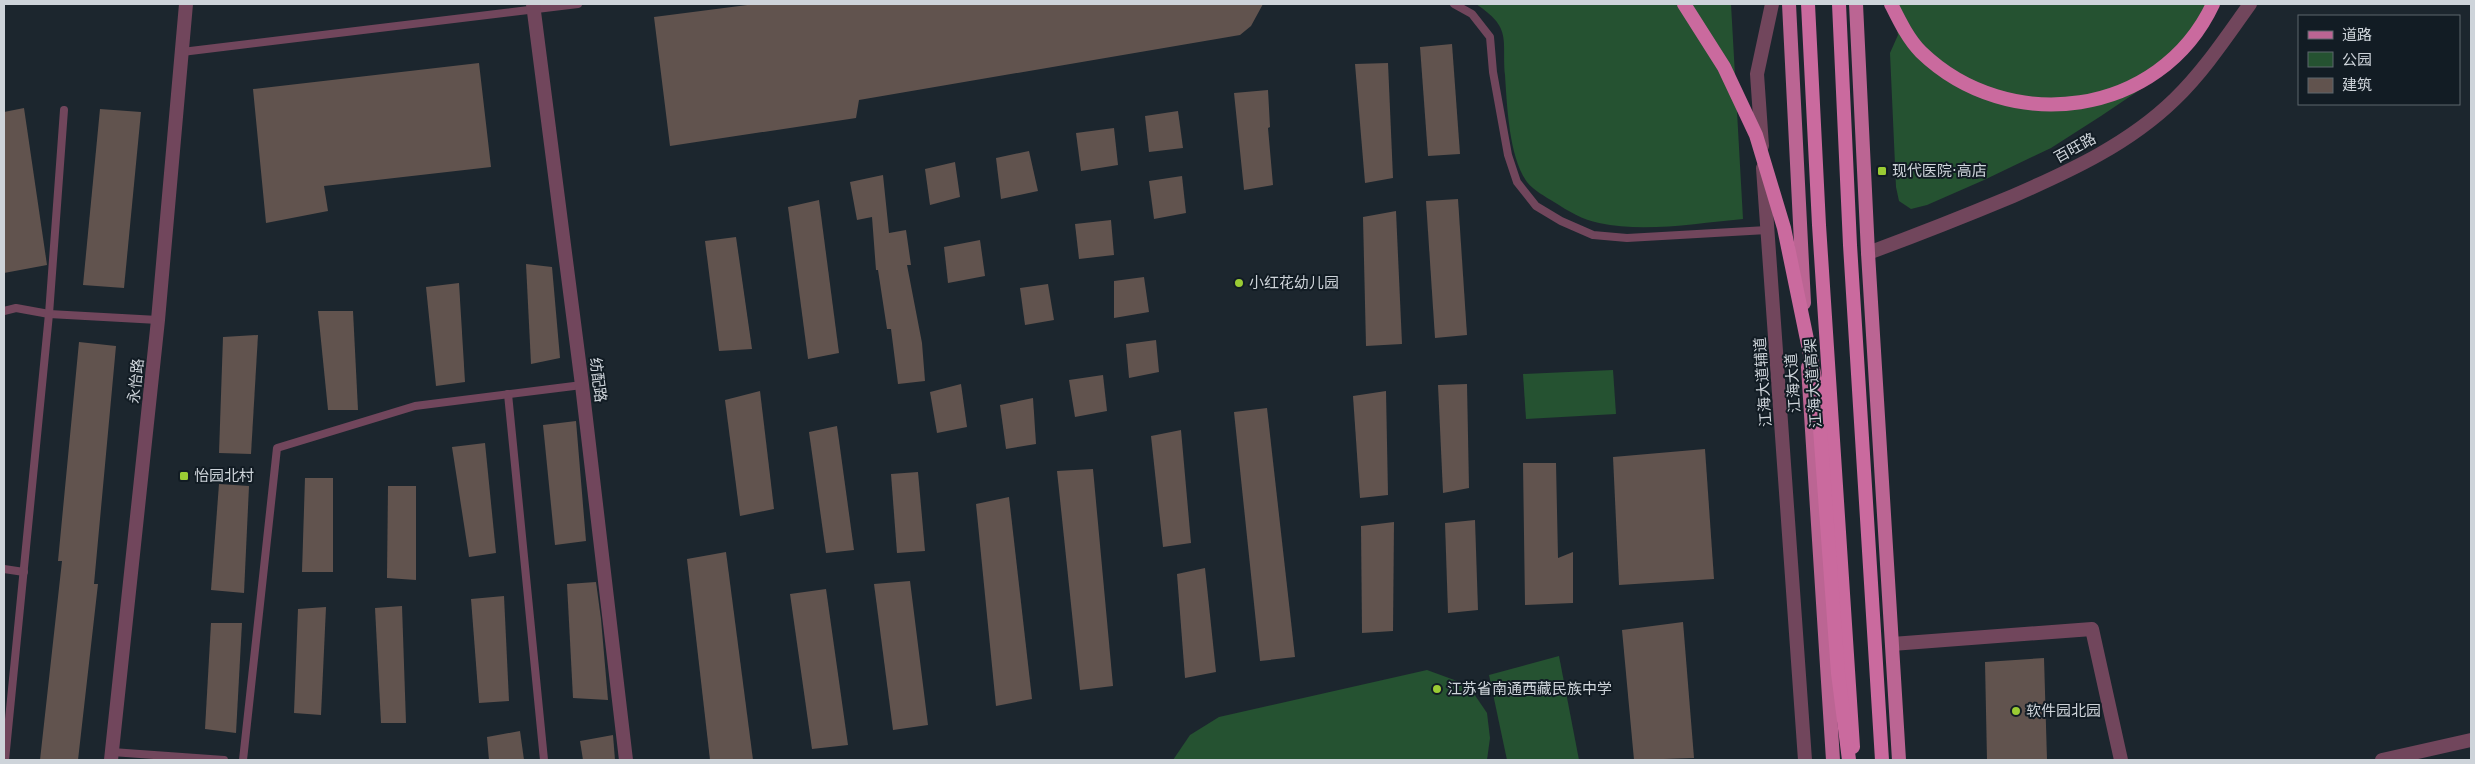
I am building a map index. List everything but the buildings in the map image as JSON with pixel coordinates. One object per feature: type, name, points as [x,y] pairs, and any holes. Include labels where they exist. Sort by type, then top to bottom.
[{"type":"highway","points":[[1684,4],[1724,67],[1756,135],[1784,228],[1817,388],[1838,673],[1848,760]]},
{"type":"highway","name":"江海大道高架","points":[[1808,4],[1818,225],[1854,760]]},
{"type":"highway","points":[[1839,4],[1850,245],[1882,760]]},
{"type":"highway","points":[[1891,4],[1901,24],[1920,51],[1970,87],[2004,98],[2033,104],[2058,105],[2084,103],[2120,92],[2161,69],[2188,44],[2213,4]]},
{"type":"main road","name":"江海大道","points":[[1789,4],[1799,229],[1833,760]]},
{"type":"main road","points":[[1856,4],[1868,253],[1899,760]]},
{"type":"street","name":"永怡路","points":[[112,756],[158,320],[186,4]]},
{"type":"street","name":"江海大道辅道","points":[[1772,4],[1757,74],[1805,760]]},
{"type":"street","name":"百旺路","points":[[1868,253],[1945,225],[2077,168],[2134,133],[2175,99],[2217,51],[2250,4]]},
{"type":"street","name":"纺配路","points":[[533,7],[582,385],[626,760]]},
{"type":"street","points":[[1892,644],[2092,629],[2121,760]]},
{"type":"street","points":[[2382,760],[2471,740]]},
{"type":"lane","points":[[182,52],[533,7],[578,4]]},
{"type":"lane","points":[[1454,4],[1472,14],[1490,37],[1493,72],[1508,155],[1517,182],[1536,206],[1561,221],[1593,235],[1602,236],[1627,238],[1767,230]]},
{"type":"lane","points":[[5,760],[49,314],[64,110]]},
{"type":"lane","points":[[4,311],[16,308],[49,314],[158,320]]},
{"type":"lane","points":[[243,760],[277,448],[416,406],[582,385]]},
{"type":"lane","points":[[508,394],[544,760]]},
{"type":"lane","points":[[4,569],[24,572]]},
{"type":"lane","points":[[112,756],[224,760]]},
{"type":"green space","points":[[1476,4],[1731,4],[1743,219],[1653,227],[1617,226],[1593,222],[1581,217],[1533,188],[1527,182],[1516,159],[1510,131],[1503,35],[1495,20]]},
{"type":"green space","points":[[1892,4],[2215,4],[2147,85],[2051,148],[1927,205],[1911,209],[1899,201],[1896,187],[1890,53],[1898,35]]},
{"type":"green space","points":[[1613,370],[1616,414],[1526,419],[1523,374]]},
{"type":"green space","points":[[1559,656],[1579,760],[1507,760],[1489,675]]},
{"type":"green space","points":[[1427,670],[1468,685],[1487,713],[1490,738],[1487,760],[1173,760],[1190,735],[1219,717]]},
{"type":"place","name":"现代医院·高店","points":[[1882,171]]},
{"type":"place","name":"小红花幼儿园","points":[[1239,283]]},
{"type":"place","name":"怡园北村","points":[[184,476]]},
{"type":"place","name":"江苏省南通西藏民族中学","points":[[1437,689]]},
{"type":"place","name":"软件园北园","points":[[2016,711]]}]
